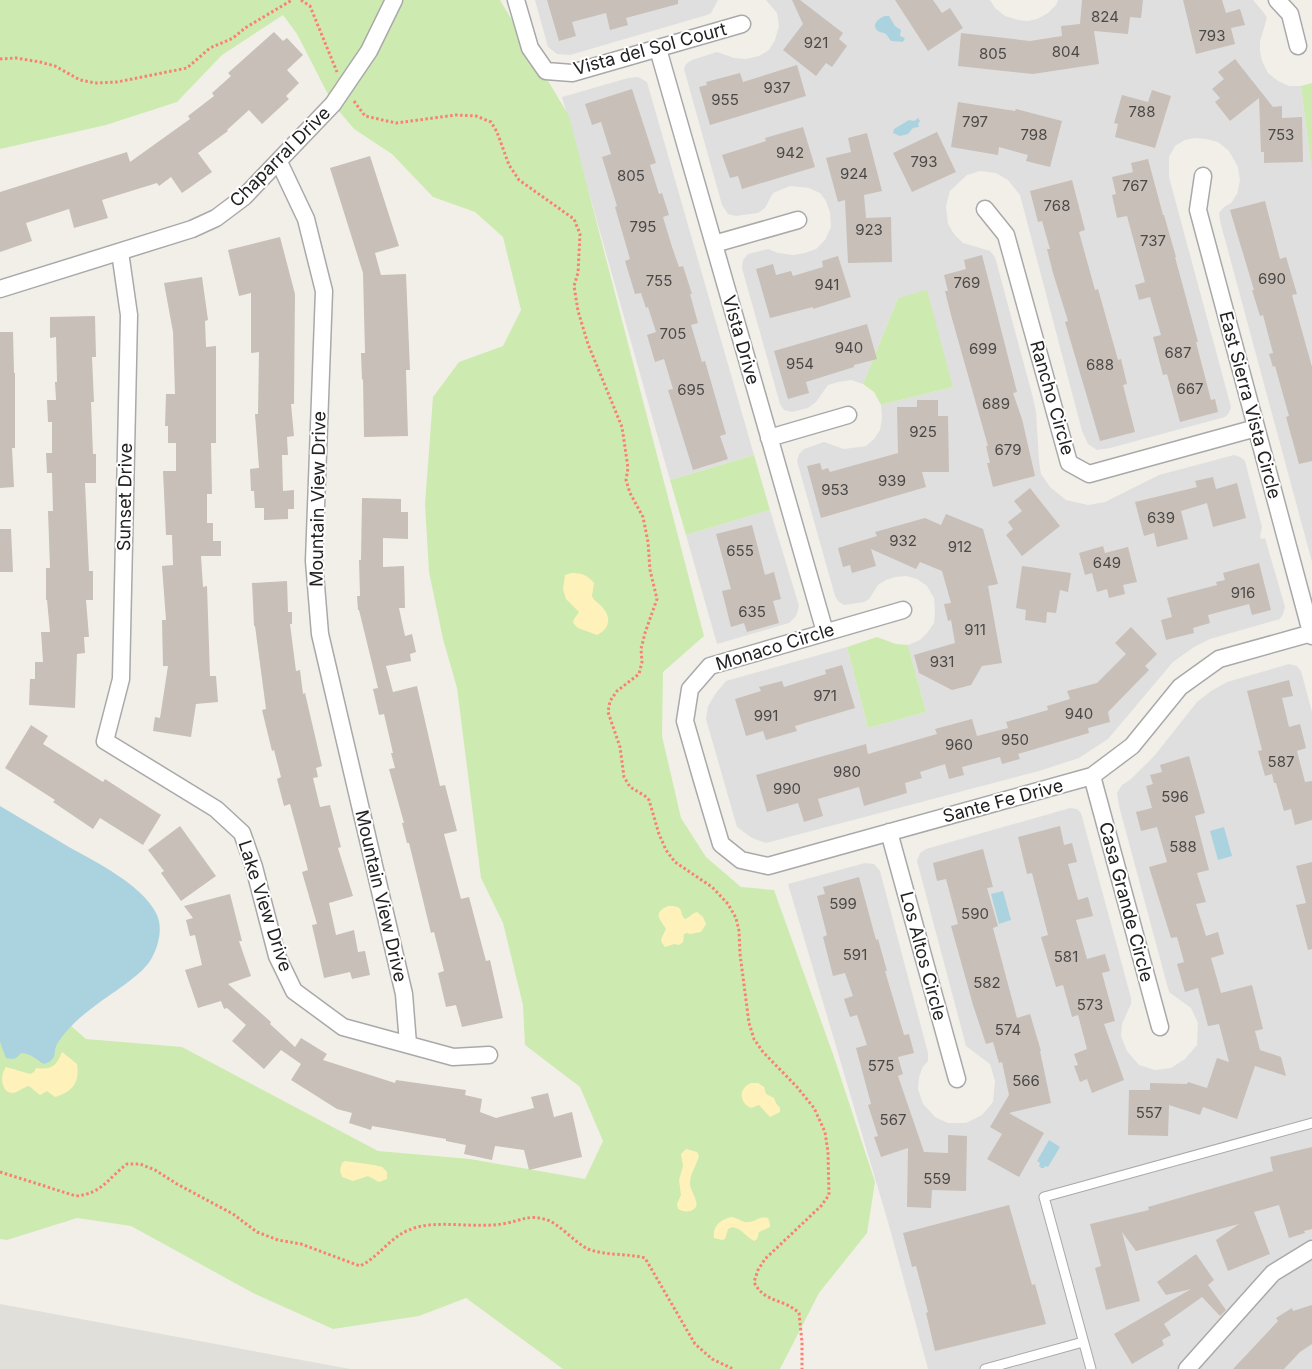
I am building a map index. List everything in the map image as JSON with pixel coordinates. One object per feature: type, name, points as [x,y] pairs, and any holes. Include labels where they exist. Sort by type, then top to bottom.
[{"type":"street","name":"Chaparral Drive","points":[[0,289],[192,229],[216,218],[244,197],[333,104],[369,51],[394,0]]},
{"type":"street","name":"Vista del Sol Court","points":[[516,0],[530,48],[546,71],[572,73],[742,24]]},
{"type":"street","points":[[1277,0],[1290,14],[1298,46]]},
{"type":"street","name":"Vista Drive","points":[[658,49],[825,632]]},
{"type":"street","name":"Mountain View Drive","points":[[279,162],[306,219],[324,291],[314,561],[320,634],[404,994],[408,1044]]},
{"type":"street","name":"East Sierra Vista Circle","points":[[1203,176],[1198,210],[1312,634]]},
{"type":"street","name":"Rancho Circle","points":[[985,209],[1006,235],[1069,463],[1089,474],[1256,428]]},
{"type":"street","points":[[714,244],[798,220]]},
{"type":"street","name":"Sunset Drive","points":[[105,741],[121,679],[129,315],[120,252]]},
{"type":"street","points":[[770,438],[848,415]]},
{"type":"street","name":"Monaco Circle","points":[[702,780],[685,721],[690,689],[710,666],[902,610]]},
{"type":"street","name":"Sante Fe Drive","points":[[702,780],[721,844],[741,860],[768,866],[1092,776],[1132,746],[1180,687],[1219,659],[1312,634]]},
{"type":"street","name":"Lake View Drive","points":[[105,741],[216,809],[242,833],[254,867],[277,956],[294,991],[343,1027],[453,1057],[489,1056]]},
{"type":"street","name":"Casa Grande Circle","points":[[1092,776],[1160,1026]]},
{"type":"street","name":"Los Altos Circle","points":[[889,832],[957,1080]]},
{"type":"street","points":[[1187,1369],[1273,1273],[1312,1249]]},
{"type":"lane","points":[[1091,1369],[1044,1197],[1312,1123]]},
{"type":"lane","points":[[985,1369],[1083,1342]]},
{"type":"path","points":[[0,59],[16,58],[40,62],[55,66],[80,80],[95,83],[117,82],[187,68],[210,48],[233,38],[245,28],[292,0]]},
{"type":"path","points":[[301,0],[310,6],[344,88],[365,116],[396,123],[456,115],[476,116],[491,122],[497,132],[509,165],[519,180],[574,219],[580,234],[578,273],[574,286],[578,311],[588,344],[622,427],[628,468],[626,480],[630,493],[643,516],[648,542],[650,570],[657,599],[641,649],[642,662],[639,674],[617,691],[610,701],[608,712],[620,747],[624,777],[630,787],[646,796],[649,800],[666,850],[676,862],[712,887],[728,904],[736,918],[749,1023],[754,1039],[763,1052],[797,1087],[814,1108],[825,1132],[828,1152],[829,1195],[821,1206],[765,1259],[758,1270],[754,1282],[758,1290],[765,1297],[791,1306],[799,1313],[802,1369]]},
{"type":"path","points":[[0,1172],[76,1196],[88,1194],[101,1188],[127,1164],[140,1164],[155,1170],[176,1184],[233,1214],[257,1232],[278,1240],[301,1244],[360,1266],[371,1261],[397,1235],[411,1229],[441,1224],[475,1226],[507,1223],[528,1216],[547,1219],[588,1249],[610,1254],[631,1254],[645,1258],[695,1344],[712,1359],[733,1369]]},
{"type":"shaded area","points":[[535,0],[718,0],[711,13],[707,15],[570,55],[557,54],[548,47]]},
{"type":"shaded area","points":[[766,0],[990,0],[995,8],[1005,16],[1028,21],[1048,13],[1058,0],[1253,0],[1267,18],[1260,41],[1260,51],[1262,61],[1268,73],[1278,81],[1289,86],[1301,86],[1312,172],[1312,562],[1220,221],[1219,213],[1231,203],[1237,194],[1240,181],[1238,167],[1229,151],[1218,142],[1206,139],[1195,138],[1185,140],[1175,146],[1169,157],[1169,177],[1231,407],[1229,413],[1225,417],[1097,450],[1088,444],[1082,431],[1020,195],[1008,180],[996,173],[980,171],[967,175],[950,191],[946,206],[948,224],[963,243],[990,251],[995,257],[1036,412],[1041,474],[1050,487],[1066,500],[1088,505],[1105,502],[1159,475],[1234,455],[1240,457],[1245,461],[1262,527],[1260,536],[1261,539],[1265,538],[1285,607],[1283,614],[1280,619],[1210,639],[1194,647],[1173,662],[1108,739],[1079,758],[1039,771],[766,843],[752,838],[737,827],[706,719],[708,706],[716,693],[726,681],[847,647],[868,728],[926,712],[908,645],[920,640],[934,623],[934,598],[927,586],[917,579],[906,576],[886,580],[878,585],[869,599],[864,602],[844,605],[838,601],[797,461],[799,454],[804,449],[824,442],[844,449],[866,446],[880,430],[882,418],[881,405],[953,387],[898,298],[863,384],[851,380],[828,385],[816,402],[808,408],[792,412],[784,410],[780,404],[742,268],[743,260],[748,254],[768,249],[778,253],[793,255],[816,249],[825,240],[831,227],[830,213],[826,201],[820,193],[809,188],[790,186],[773,193],[765,208],[758,213],[736,216],[728,214],[722,205],[684,69],[686,64],[692,60],[717,52],[734,58],[746,59],[759,56],[769,50],[775,40],[779,26],[777,13]]},
{"type":"shaded area","points":[[638,77],[647,82],[754,455],[670,480],[562,97],[628,78]]},
{"type":"shaded area","points":[[770,510],[799,606],[796,616],[789,623],[717,644],[686,535]]},
{"type":"shaded area","points":[[1289,664],[1297,666],[1301,671],[1312,712],[1312,1369],[928,1369],[888,1222],[788,884],[865,863],[874,864],[880,871],[928,1053],[928,1061],[922,1068],[919,1078],[918,1089],[923,1104],[935,1117],[948,1123],[966,1123],[982,1115],[993,1102],[995,1081],[990,1064],[966,1046],[917,861],[920,853],[926,849],[1070,808],[1077,809],[1081,813],[1131,998],[1131,1004],[1122,1024],[1121,1036],[1127,1051],[1139,1065],[1155,1070],[1171,1068],[1185,1059],[1197,1045],[1198,1023],[1191,1008],[1169,992],[1117,793],[1122,785],[1131,779],[1155,755],[1197,702],[1211,691],[1227,682]]},
{"type":"shaded area","points":[[0,1304],[350,1369],[0,1369]]},
{"type":"green space","points":[[0,0],[500,0],[569,116],[704,636],[663,672],[662,736],[681,818],[706,857],[741,887],[774,890],[834,1057],[875,1182],[867,1233],[819,1293],[780,1369],[563,1369],[466,1298],[419,1316],[333,1329],[253,1293],[131,1226],[77,1218],[7,1240],[0,1239],[0,973],[24,985],[86,1039],[182,1047],[378,1151],[470,1159],[585,1179],[603,1141],[580,1087],[525,1045],[523,1005],[503,923],[481,878],[457,688],[443,639],[429,572],[425,504],[433,397],[459,362],[503,346],[521,310],[503,237],[475,212],[433,197],[392,154],[354,129],[333,104],[297,34],[283,15],[222,55],[177,102],[106,125],[0,149]]},
{"type":"green space","points":[[1312,83],[1312,172],[1301,86]]},
{"type":"green space","points":[[927,290],[953,387],[881,405],[874,392],[863,384],[898,298]]},
{"type":"green space","points":[[754,455],[770,510],[686,535],[670,480]]},
{"type":"green space","points":[[877,637],[896,644],[908,645],[926,712],[868,728],[847,647]]},
{"type":"sand","points":[[571,573],[584,575],[594,583],[592,596],[608,616],[607,627],[597,635],[578,628],[573,623],[579,612],[566,599],[563,589],[565,575]]},
{"type":"sand","points":[[668,906],[679,908],[685,919],[697,912],[703,917],[706,924],[701,932],[684,934],[683,942],[679,945],[674,944],[665,947],[661,939],[666,929],[659,913]]},
{"type":"sand","points":[[62,1052],[77,1064],[78,1070],[74,1085],[61,1095],[55,1097],[47,1091],[40,1095],[29,1086],[13,1093],[3,1087],[2,1078],[6,1067],[30,1074],[36,1068],[49,1068],[55,1064]]},
{"type":"sand","points":[[751,1083],[758,1083],[764,1087],[766,1094],[774,1098],[780,1108],[780,1112],[770,1117],[759,1105],[751,1108],[744,1102],[742,1092]]},
{"type":"sand","points":[[686,1149],[697,1152],[699,1156],[690,1183],[696,1206],[690,1211],[682,1211],[678,1209],[677,1204],[681,1195],[679,1180],[683,1166],[681,1154]]},
{"type":"sand","points":[[345,1161],[382,1167],[387,1172],[387,1179],[379,1182],[368,1176],[353,1181],[342,1177],[340,1170],[342,1163]]},
{"type":"sand","points":[[732,1217],[746,1222],[768,1218],[770,1227],[759,1232],[757,1239],[754,1241],[739,1229],[732,1227],[728,1229],[725,1239],[714,1238],[714,1230],[718,1224],[724,1219]]},
{"type":"water","points":[[885,16],[889,16],[895,26],[901,30],[900,36],[905,38],[903,42],[891,41],[886,34],[876,29],[876,22]]},
{"type":"water","points":[[918,118],[920,121],[919,127],[913,128],[908,134],[900,136],[893,133],[894,129],[909,120],[914,121]]},
{"type":"water","points":[[0,806],[117,875],[140,893],[149,903],[156,913],[160,925],[158,944],[146,966],[73,1024],[57,1045],[52,1060],[44,1064],[31,1056],[21,1053],[15,1058],[6,1058],[0,1042]]},
{"type":"water","points":[[1224,827],[1232,856],[1218,860],[1210,831]]},
{"type":"water","points":[[1003,891],[1011,920],[999,924],[991,894]]},
{"type":"water","points":[[1049,1140],[1060,1147],[1048,1167],[1041,1168],[1039,1166],[1040,1163],[1037,1161]]},
{"type":"building","points":[[547,0],[678,0],[678,4],[626,18],[628,25],[610,30],[606,13],[572,22],[576,36],[559,41]]},
{"type":"building","points":[[792,0],[800,0],[843,33],[839,39],[847,46],[832,67],[826,63],[816,76],[783,50],[803,24]]},
{"type":"building","points":[[895,0],[933,0],[942,13],[950,8],[963,28],[928,51]]},
{"type":"building","points":[[1082,0],[1143,0],[1141,18],[1130,17],[1128,34],[1094,31],[1099,64],[1033,74],[958,66],[961,33],[1030,41],[1062,36],[1061,26],[1080,24]]},
{"type":"building","points":[[1183,0],[1222,0],[1226,13],[1240,9],[1245,25],[1231,28],[1235,44],[1196,54]]},
{"type":"building","points":[[274,32],[283,41],[287,38],[303,55],[287,70],[299,83],[286,96],[289,99],[262,124],[249,110],[228,131],[198,153],[212,172],[182,193],[171,177],[159,186],[157,183],[102,200],[108,218],[74,228],[69,209],[26,223],[32,241],[0,252],[0,192],[127,152],[130,162],[190,119],[188,116],[214,96],[212,93],[231,76],[228,73]]},
{"type":"building","points":[[1235,59],[1273,107],[1282,106],[1282,118],[1302,117],[1303,162],[1264,163],[1264,152],[1261,152],[1259,98],[1230,121],[1215,102],[1220,98],[1212,89],[1224,79],[1218,72]]},
{"type":"building","points":[[797,65],[806,96],[710,125],[699,87],[707,85],[706,82],[740,73],[743,82]]},
{"type":"building","points":[[632,89],[656,163],[650,165],[659,194],[662,193],[669,215],[663,217],[679,267],[683,266],[692,294],[690,294],[698,323],[691,325],[702,362],[705,361],[726,434],[720,436],[728,459],[693,470],[668,390],[673,389],[664,359],[655,362],[647,335],[656,332],[648,307],[646,308],[641,293],[635,294],[625,261],[630,259],[602,157],[611,154],[601,122],[592,125],[585,104]]},
{"type":"building","points":[[1152,90],[1171,96],[1155,148],[1115,137],[1118,124],[1114,123],[1122,95],[1148,102]]},
{"type":"building","points":[[958,102],[1015,111],[1016,109],[1062,121],[1050,167],[1026,161],[1028,155],[999,147],[998,155],[951,147]]},
{"type":"building","points":[[803,127],[815,167],[742,189],[738,176],[730,178],[722,155],[766,141],[765,138]]},
{"type":"building","points":[[937,132],[956,172],[912,192],[893,153]]},
{"type":"building","points":[[867,133],[882,191],[864,195],[866,218],[891,217],[892,262],[848,263],[845,200],[838,202],[826,158],[851,152],[848,138]]},
{"type":"building","points":[[370,156],[399,246],[375,253],[381,275],[406,274],[410,370],[406,370],[408,436],[364,437],[361,353],[365,353],[363,273],[330,168]]},
{"type":"building","points":[[1148,159],[1176,257],[1211,400],[1215,399],[1218,412],[1180,422],[1167,374],[1163,375],[1153,337],[1161,335],[1150,297],[1139,300],[1135,285],[1145,282],[1127,216],[1117,218],[1112,195],[1116,194],[1112,177],[1133,172],[1131,163]]},
{"type":"building","points":[[1072,180],[1085,230],[1079,232],[1095,290],[1098,289],[1118,360],[1121,359],[1127,384],[1123,385],[1135,432],[1100,441],[1065,322],[1068,321],[1047,249],[1050,249],[1042,221],[1038,222],[1030,191]]},
{"type":"building","points":[[1265,201],[1280,259],[1286,257],[1297,294],[1292,295],[1312,367],[1312,461],[1299,464],[1286,417],[1289,416],[1275,366],[1273,367],[1269,354],[1273,353],[1263,315],[1260,316],[1230,210]]},
{"type":"building","points":[[280,237],[295,294],[294,404],[291,404],[294,436],[287,437],[288,455],[282,455],[283,491],[294,490],[294,509],[288,509],[288,519],[264,520],[264,508],[255,508],[254,491],[251,491],[250,469],[259,468],[255,414],[258,414],[259,352],[251,353],[251,293],[239,296],[228,250]]},
{"type":"building","points":[[982,255],[1017,392],[1013,393],[1022,419],[1035,476],[993,487],[987,463],[990,463],[986,446],[988,446],[951,315],[945,291],[948,291],[944,275],[966,269],[964,260]]},
{"type":"building","points":[[838,256],[851,297],[813,309],[813,307],[770,318],[756,269],[773,264],[776,275],[791,271],[793,276],[823,267],[822,261]]},
{"type":"building","points":[[202,277],[208,320],[205,321],[206,347],[216,346],[216,443],[211,443],[212,494],[207,494],[207,523],[213,523],[213,541],[221,541],[221,556],[201,556],[203,587],[207,586],[210,676],[216,676],[218,702],[196,704],[191,737],[153,731],[155,717],[160,718],[168,666],[163,666],[162,620],[166,620],[162,566],[173,565],[172,535],[166,535],[163,471],[176,471],[176,443],[168,443],[168,426],[165,426],[166,394],[175,394],[173,332],[164,283]]},
{"type":"building","points":[[95,316],[96,357],[92,357],[94,402],[91,402],[93,454],[96,454],[96,483],[85,483],[89,571],[93,571],[93,600],[86,600],[89,637],[84,637],[85,653],[77,654],[75,708],[29,705],[30,679],[35,679],[35,662],[43,662],[41,632],[50,632],[46,600],[46,568],[50,568],[48,511],[53,511],[52,473],[47,473],[46,453],[52,453],[52,422],[48,422],[47,400],[56,400],[55,382],[57,382],[56,337],[50,338],[50,317]]},
{"type":"building","points":[[867,324],[877,359],[806,382],[809,393],[788,399],[774,351]]},
{"type":"building","points":[[0,332],[13,332],[15,448],[12,448],[14,487],[0,488]]},
{"type":"building","points":[[917,400],[938,400],[938,416],[948,416],[949,472],[922,472],[926,487],[821,518],[807,466],[820,463],[822,470],[828,468],[830,472],[898,453],[897,407],[917,407]]},
{"type":"building","points":[[1213,477],[1216,489],[1237,483],[1246,518],[1213,527],[1207,503],[1181,511],[1188,539],[1157,547],[1154,533],[1144,536],[1135,502],[1197,487],[1195,481]]},
{"type":"building","points":[[1030,488],[1060,526],[1022,556],[1006,535],[1013,529],[1008,522],[1022,511],[1014,501]]},
{"type":"building","points":[[362,498],[401,499],[401,512],[408,512],[408,539],[383,538],[383,567],[404,566],[405,608],[399,608],[405,636],[412,634],[416,652],[410,654],[411,661],[386,666],[393,692],[417,686],[440,786],[445,785],[457,831],[444,834],[461,899],[469,897],[486,961],[490,960],[503,1018],[462,1027],[456,1005],[446,1007],[438,973],[444,971],[434,932],[431,933],[389,769],[395,768],[391,753],[393,753],[384,714],[379,715],[373,689],[378,688],[358,610]]},
{"type":"building","points":[[946,514],[983,529],[998,584],[988,586],[1002,663],[982,666],[971,685],[952,690],[919,673],[914,655],[955,643],[951,620],[948,621],[944,604],[951,603],[942,571],[920,562],[916,569],[871,549],[876,566],[852,573],[850,565],[843,567],[838,548],[877,536],[875,532],[925,518],[941,525]]},
{"type":"building","points":[[752,525],[765,575],[774,572],[781,599],[773,601],[779,623],[747,632],[744,623],[731,627],[722,591],[731,589],[716,534]]},
{"type":"building","points":[[0,529],[11,529],[13,572],[0,572]]},
{"type":"building","points":[[1103,546],[1105,553],[1128,547],[1137,582],[1123,585],[1125,594],[1109,598],[1107,589],[1097,592],[1092,573],[1085,575],[1079,553]]},
{"type":"building","points":[[1259,563],[1271,610],[1252,615],[1249,604],[1208,615],[1210,623],[1193,628],[1194,633],[1166,640],[1161,620],[1172,617],[1167,598],[1217,585],[1216,582],[1225,580],[1223,573]]},
{"type":"building","points":[[1022,566],[1071,573],[1068,592],[1060,590],[1056,613],[1047,612],[1046,623],[1025,620],[1026,610],[1016,608]]},
{"type":"building","points":[[287,581],[288,612],[292,612],[292,624],[290,624],[296,671],[300,670],[303,694],[305,693],[322,766],[316,768],[318,777],[313,778],[320,807],[330,805],[341,847],[338,848],[353,896],[329,903],[336,935],[354,930],[358,952],[365,951],[370,975],[352,979],[350,972],[324,978],[312,925],[317,924],[302,872],[308,870],[290,804],[284,806],[277,779],[281,777],[274,750],[272,751],[262,710],[266,709],[254,626],[252,583]]},
{"type":"building","points":[[1131,627],[1157,654],[1145,666],[1149,670],[1108,712],[1110,722],[1088,728],[1089,733],[1018,754],[1020,759],[1002,764],[1000,757],[962,767],[964,775],[949,779],[945,764],[920,772],[922,778],[905,783],[907,793],[864,806],[859,787],[818,799],[823,816],[804,822],[798,803],[767,812],[756,775],[866,744],[868,754],[937,734],[935,729],[972,719],[977,736],[1008,728],[1006,722],[1048,710],[1047,706],[1070,699],[1067,691],[1097,683],[1126,654],[1115,643]]},
{"type":"building","points":[[842,665],[855,708],[795,726],[797,731],[766,740],[763,731],[746,736],[735,699],[761,691],[759,687],[782,681],[784,687],[826,674],[825,670]]},
{"type":"building","points":[[1289,680],[1293,696],[1282,698],[1289,727],[1300,724],[1306,748],[1297,751],[1305,782],[1312,781],[1312,820],[1295,825],[1291,809],[1284,811],[1272,774],[1265,776],[1258,751],[1262,750],[1247,691]]},
{"type":"building","points":[[31,725],[48,736],[43,744],[103,782],[105,779],[161,815],[143,845],[100,818],[93,829],[53,802],[55,800],[5,768]]},
{"type":"building","points":[[1189,756],[1205,813],[1195,816],[1209,870],[1197,873],[1206,902],[1196,904],[1206,936],[1218,932],[1224,954],[1211,958],[1221,993],[1252,985],[1263,1029],[1255,1031],[1260,1050],[1281,1057],[1286,1076],[1255,1066],[1237,1119],[1203,1107],[1200,1115],[1169,1105],[1168,1136],[1128,1135],[1129,1090],[1150,1090],[1150,1083],[1187,1084],[1188,1082],[1207,1088],[1217,1058],[1229,1062],[1219,1024],[1208,1026],[1198,988],[1185,992],[1177,964],[1184,962],[1177,937],[1171,938],[1149,867],[1167,862],[1157,827],[1141,831],[1136,812],[1152,808],[1146,786],[1153,784],[1150,775],[1162,772],[1160,765]]},
{"type":"building","points":[[180,826],[216,876],[181,901],[161,873],[164,871],[148,850]]},
{"type":"building","points":[[1060,826],[1064,845],[1072,843],[1077,862],[1068,864],[1078,900],[1088,897],[1093,916],[1076,920],[1087,959],[1105,954],[1110,971],[1102,973],[1115,1021],[1104,1024],[1124,1080],[1092,1093],[1087,1079],[1080,1082],[1074,1066],[1078,1065],[1074,1054],[1087,1049],[1078,1015],[1072,1017],[1063,985],[1056,987],[1041,937],[1048,935],[1032,873],[1027,874],[1018,837]]},
{"type":"building","points":[[983,849],[993,887],[987,888],[998,926],[993,928],[1017,1018],[1030,1014],[1041,1051],[1051,1103],[1009,1113],[1044,1133],[1019,1177],[987,1159],[1002,1134],[990,1127],[1009,1095],[1002,1062],[999,1063],[993,1042],[986,1044],[973,1005],[951,926],[958,924],[946,879],[937,881],[933,863]]},
{"type":"building","points":[[1312,862],[1312,949],[1308,950],[1296,905],[1306,903],[1296,866]]},
{"type":"building","points":[[859,877],[904,1035],[909,1034],[914,1053],[898,1057],[903,1074],[898,1076],[924,1152],[948,1153],[948,1135],[967,1136],[966,1191],[932,1190],[931,1208],[907,1207],[908,1148],[881,1157],[874,1137],[878,1136],[868,1105],[871,1104],[856,1048],[867,1045],[857,1015],[850,1017],[844,999],[853,996],[845,973],[833,976],[823,937],[827,935],[817,896],[825,894],[823,887]]},
{"type":"building","points":[[230,894],[242,941],[239,941],[251,976],[228,984],[271,1022],[270,1024],[295,1047],[301,1038],[327,1054],[323,1060],[395,1083],[396,1080],[466,1090],[465,1095],[482,1099],[480,1112],[496,1118],[534,1108],[531,1097],[548,1093],[554,1117],[572,1112],[582,1157],[529,1170],[524,1150],[495,1146],[492,1160],[464,1154],[466,1145],[446,1141],[446,1139],[372,1126],[371,1130],[349,1123],[352,1113],[337,1109],[291,1080],[301,1064],[281,1050],[264,1069],[232,1041],[246,1025],[227,1008],[224,1009],[221,1001],[198,1008],[185,970],[202,965],[195,935],[190,936],[186,920],[193,918],[184,906]]},
{"type":"building","points":[[1312,1147],[1312,1229],[1289,1238],[1279,1205],[1254,1212],[1270,1254],[1228,1271],[1216,1240],[1239,1224],[1136,1251],[1122,1232],[1140,1301],[1106,1310],[1095,1268],[1101,1266],[1090,1224],[1149,1210],[1148,1207],[1273,1171],[1270,1157]]},
{"type":"building","points":[[1009,1205],[1032,1285],[1035,1284],[1046,1324],[935,1351],[926,1313],[928,1312],[916,1266],[912,1267],[903,1233]]},
{"type":"building","points":[[1196,1254],[1214,1280],[1208,1285],[1226,1310],[1220,1316],[1202,1297],[1164,1324],[1171,1335],[1162,1340],[1164,1345],[1132,1364],[1114,1334],[1191,1289],[1166,1295],[1157,1282]]},
{"type":"building","points":[[1312,1305],[1312,1344],[1300,1352],[1284,1369],[1233,1369],[1278,1321],[1276,1318],[1292,1308],[1293,1311]]}]
